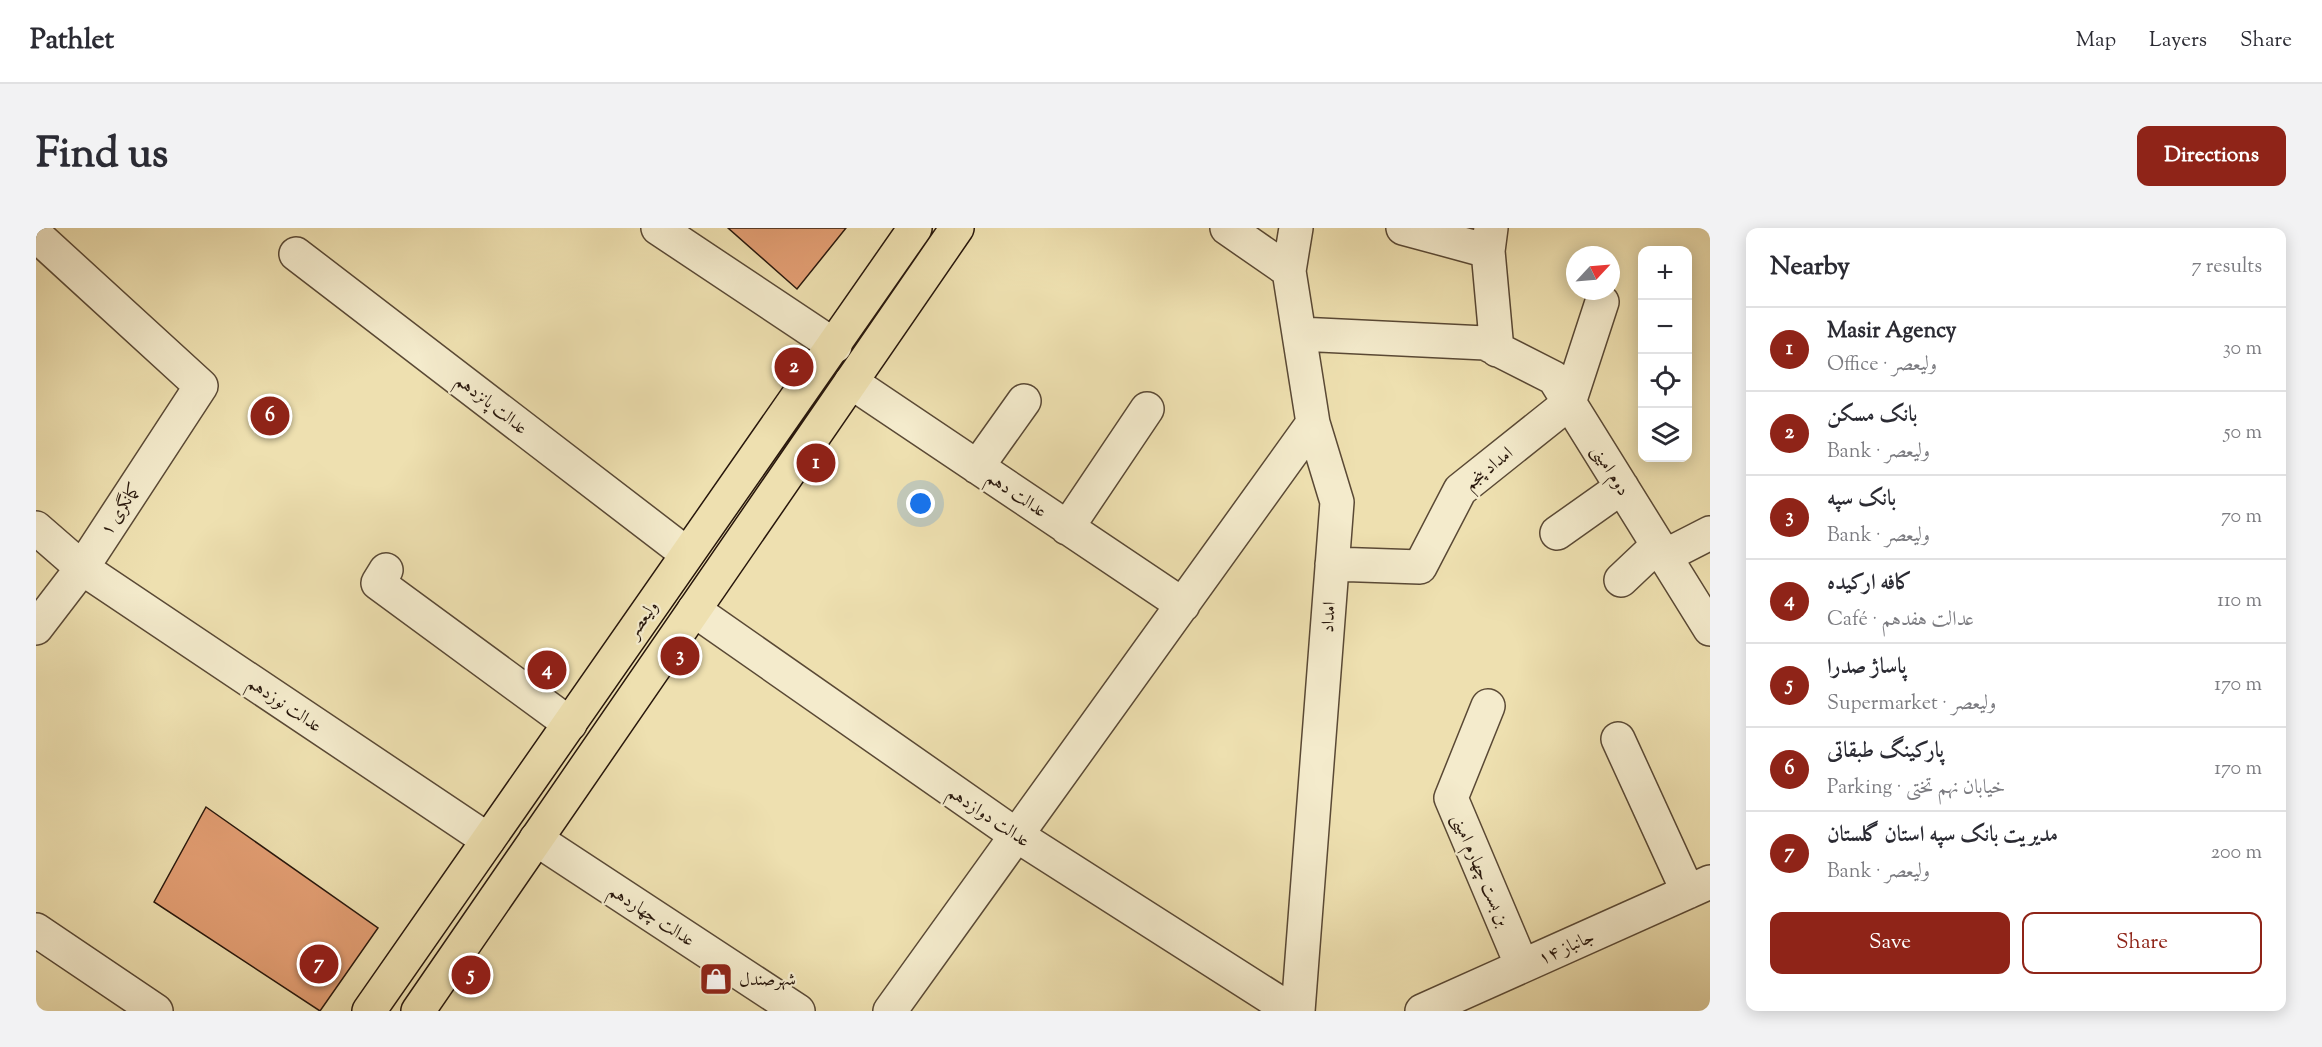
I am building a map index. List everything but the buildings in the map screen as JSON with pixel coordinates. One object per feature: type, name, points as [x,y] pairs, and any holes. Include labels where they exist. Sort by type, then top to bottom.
[{"type":"main road","name":"ولیعصر","points":[[369,1011],[824,357],[835,346],[915,228]]},
{"type":"main road","name":"ولیعصر","points":[[418,1011],[957,228]]},
{"type":"street","points":[[658,228],[835,346]]},
{"type":"street","points":[[1227,228],[1289,271]]},
{"type":"street","name":"امداد","points":[[1296,228],[1289,271],[1313,423],[1337,502],[1298,1011]]},
{"type":"street","points":[[1299,334],[1491,346],[1490,239],[1403,228]]},
{"type":"street","name":"۱ کمانگری","points":[[36,235],[201,387],[82,568],[36,628]]},
{"type":"street","name":"عدالت پانزدهم","points":[[296,254],[687,554]]},
{"type":"street","points":[[1569,403],[1602,302]]},
{"type":"street","name":"دوم امینی","points":[[1491,346],[1554,378],[1710,629]]},
{"type":"street","name":"عدالت دهم","points":[[851,382],[1183,605]]},
{"type":"street","points":[[977,466],[1024,401]]},
{"type":"street","name":"امداد پنجم","points":[[1332,564],[1420,567],[1460,490],[1569,403]]},
{"type":"street","points":[[1067,528],[1147,409]]},
{"type":"street","points":[[890,1011],[1313,423]]},
{"type":"street","points":[[1557,533],[1622,488]]},
{"type":"street","name":"عدالت نوزدهم","points":[[36,528],[82,568],[488,840]]},
{"type":"street","points":[[1621,580],[1661,550],[1710,533]]},
{"type":"street","points":[[386,570],[378,583],[570,724]]},
{"type":"street","name":"عدالت دوازدهم","points":[[694,610],[1016,835],[1292,1011]]},
{"type":"street","name":"بن بست چهارم امینی","points":[[1488,706],[1451,798],[1522,966]]},
{"type":"street","points":[[1618,739],[1699,887]]},
{"type":"street","name":"عدالت چهاردهم","points":[[536,839],[798,1011]]},
{"type":"street","name":"جانباز ۱۴","points":[[1422,1011],[1699,887]]},
{"type":"street","points":[[36,930],[156,1011]]},
{"type":"place","name":"بانک مسکن","points":[[794,367]]},
{"type":"place","name":"پارکینگ طبقاتی","points":[[270,416]]},
{"type":"place","name":"Masir Agency","points":[[816,463]]},
{"type":"place","name":"بانک سپه","points":[[680,656]]},
{"type":"place","name":"کافه ارکیده","points":[[547,670]]},
{"type":"place","name":"مدیریت بانک سپه استان گلستان","points":[[319,964]]},
{"type":"place","name":"پاساژ صدرا","points":[[471,975]]},
{"type":"place","name":"شهرصندل","points":[[716,979]]}]
